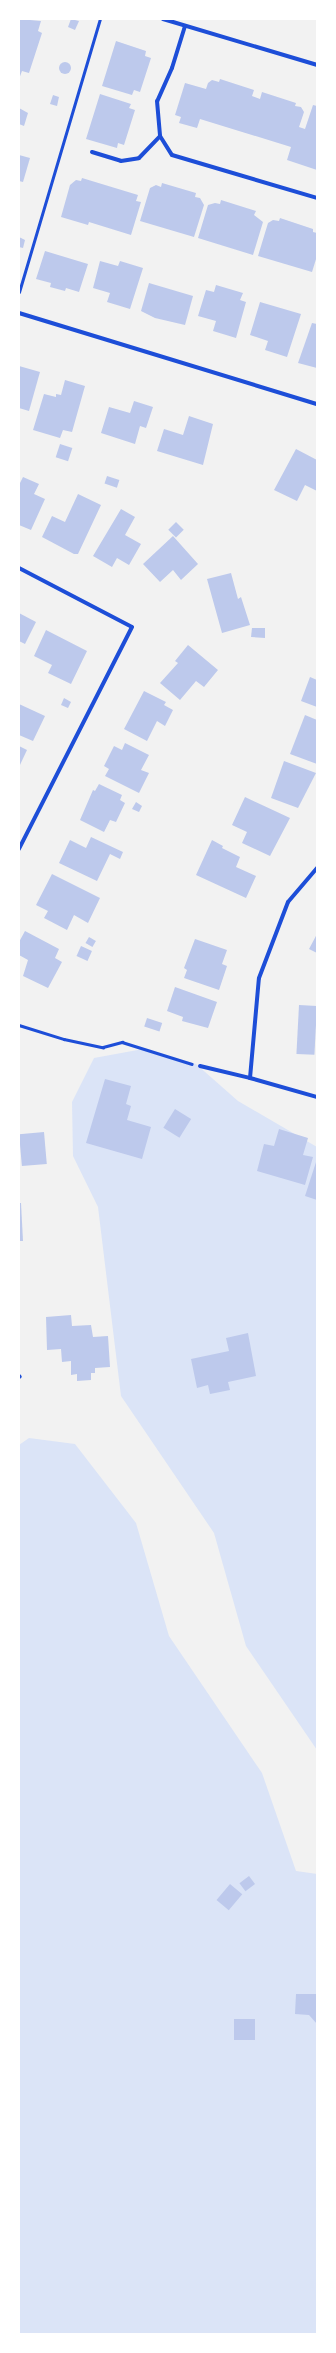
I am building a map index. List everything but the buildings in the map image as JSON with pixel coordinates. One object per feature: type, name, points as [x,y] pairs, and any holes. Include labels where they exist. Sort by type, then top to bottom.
[{"type":"street","points":[[163,19],[317,65]]},
{"type":"street","points":[[185,26],[172,68],[157,100],[160,136],[172,155],[317,198]]},
{"type":"street","points":[[92,152],[121,161],[139,158],[160,136]]},
{"type":"street","points":[[19,313],[317,404]]},
{"type":"street","points":[[19,568],[132,627],[19,849]]},
{"type":"street","points":[[250,1078],[259,978],[288,902],[317,868]]},
{"type":"street","points":[[200,1066],[250,1078],[317,1097]]},
{"type":"lane","points":[[19,292],[100,19]]},
{"type":"path","points":[[19,1025],[64,1039],[103,1047],[122,1042],[200,1066]]},
{"type":"shaded area","points":[[143,1049],[196,1064],[238,1101],[317,1147],[317,1750],[246,1646],[214,1533],[121,1396],[98,1207],[73,1156],[72,1102],[94,1058]]},
{"type":"shaded area","points":[[29,1438],[75,1444],[136,1523],[169,1636],[262,1773],[296,1871],[317,1874],[317,2334],[19,2334],[19,1445]]}]
